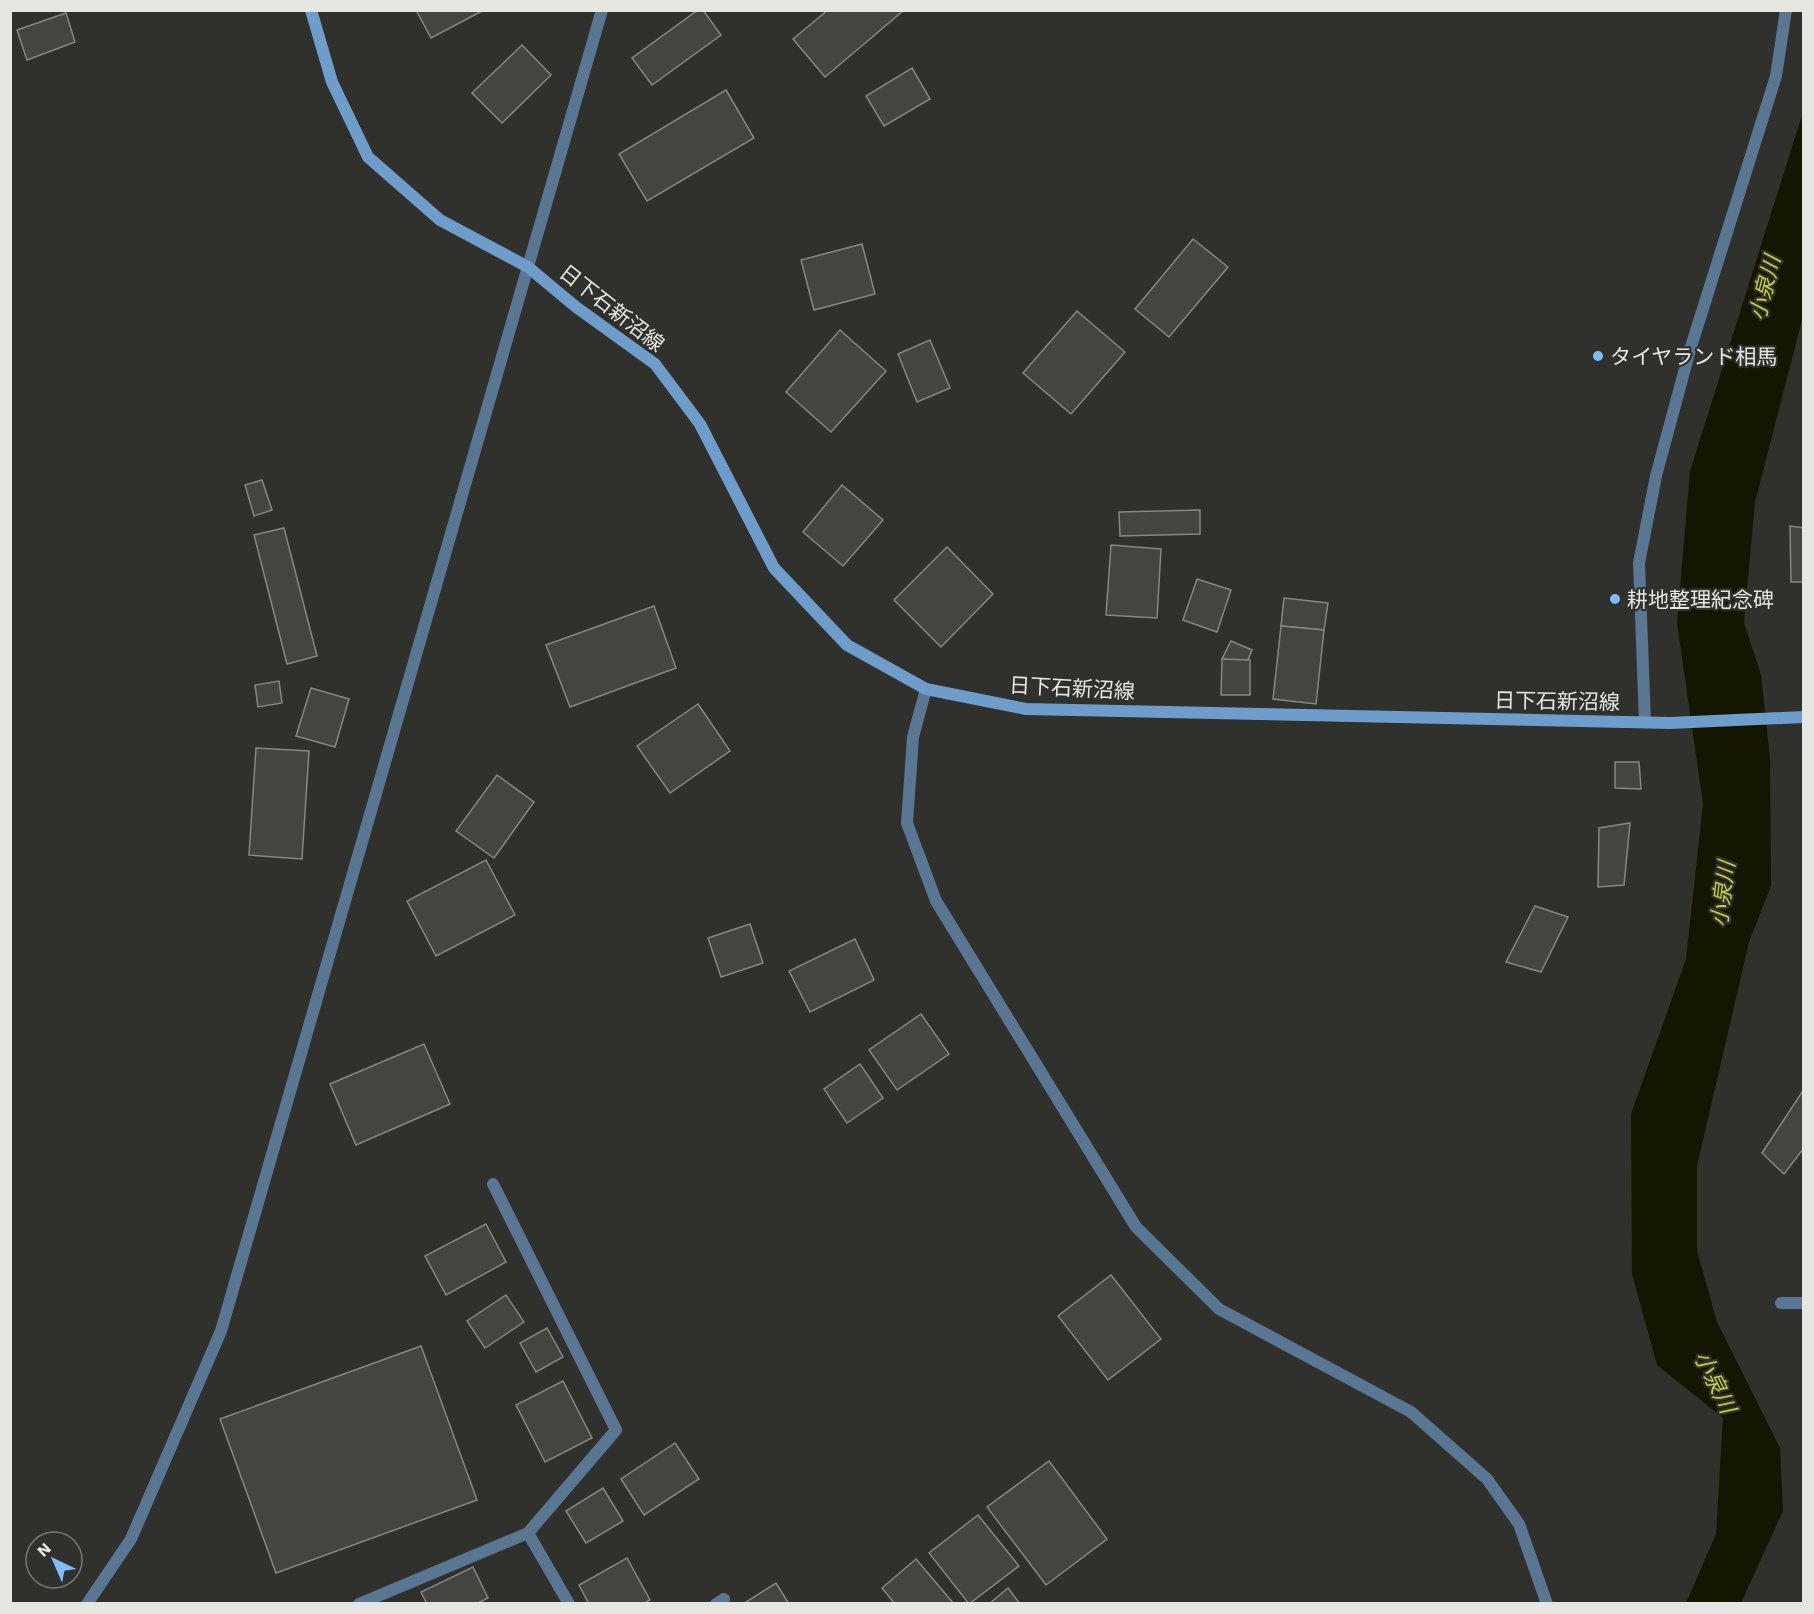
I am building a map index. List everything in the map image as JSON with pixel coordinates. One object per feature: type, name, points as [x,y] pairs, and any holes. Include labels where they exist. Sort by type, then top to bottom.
[{"type":"main road","name":"日下石新沼線","points":[[312,10],[332,82],[368,157],[440,220],[528,267],[576,307],[655,364],[700,424],[774,568],[847,645],[926,688],[1026,709],[1670,723],[1802,717]]},
{"type":"street","points":[[87,1604],[132,1539],[221,1331],[602,10]]},
{"type":"street","points":[[1645,722],[1639,564],[1654,487],[1690,350],[1776,76],[1786,10]]},
{"type":"street","points":[[926,688],[913,737],[907,823],[936,901],[1136,1227],[1218,1310],[1411,1412],[1487,1479],[1519,1524],[1547,1604]]},
{"type":"street","points":[[359,1604],[528,1533],[616,1430],[493,1184]]},
{"type":"street","points":[[1781,1303],[1803,1304]]},
{"type":"street","points":[[528,1533],[569,1604]]},
{"type":"water","name":"小泉川","points":[[1803,112],[1803,316],[1755,502],[1744,623],[1761,675],[1770,759],[1771,886],[1749,942],[1697,1166],[1697,1251],[1717,1322],[1780,1448],[1783,1511],[1741,1603],[1686,1603],[1716,1534],[1723,1418],[1657,1365],[1632,1274],[1631,1114],[1686,959],[1703,804],[1677,623],[1690,471]]},
{"type":"building","points":[[416,10],[484,10],[431,38]]},
{"type":"building","points":[[698,10],[703,10],[721,35],[652,85],[632,58]]},
{"type":"building","points":[[828,10],[904,10],[825,77],[793,39]]},
{"type":"building","points":[[66,13],[75,42],[27,60],[17,30]]},
{"type":"building","points":[[522,45],[551,75],[502,123],[472,93]]},
{"type":"building","points":[[912,68],[930,99],[884,126],[866,96]]},
{"type":"building","points":[[726,90],[754,138],[647,201],[619,154]]},
{"type":"building","points":[[1193,239],[1228,267],[1169,337],[1135,309]]},
{"type":"building","points":[[862,244],[875,294],[814,310],[801,260]]},
{"type":"building","points":[[1077,311],[1125,352],[1071,414],[1023,373]]},
{"type":"building","points":[[840,330],[886,371],[831,432],[786,392]]},
{"type":"building","points":[[930,340],[950,388],[917,402],[898,354]]},
{"type":"building","points":[[262,480],[272,510],[254,516],[245,485]]},
{"type":"building","points":[[842,485],[883,520],[843,566],[803,532]]},
{"type":"building","points":[[1200,510],[1200,534],[1120,536],[1119,512]]},
{"type":"building","points":[[1790,526],[1804,528],[1804,582],[1791,582]]},
{"type":"building","points":[[284,528],[317,656],[287,664],[254,535]]},
{"type":"building","points":[[1111,545],[1161,549],[1157,618],[1106,615]]},
{"type":"building","points":[[947,547],[993,594],[941,647],[894,600]]},
{"type":"building","points":[[1197,579],[1231,590],[1217,632],[1183,620]]},
{"type":"building","points":[[1284,598],[1328,603],[1324,630],[1281,626]]},
{"type":"building","points":[[654,606],[676,668],[570,707],[546,645]]},
{"type":"building","points":[[1281,626],[1324,630],[1316,704],[1273,699]]},
{"type":"building","points":[[1231,641],[1252,650],[1244,669],[1222,659]]},
{"type":"building","points":[[1222,659],[1250,660],[1250,695],[1221,695]]},
{"type":"building","points":[[279,681],[282,703],[258,707],[255,685]]},
{"type":"building","points":[[311,688],[349,699],[335,747],[296,736]]},
{"type":"building","points":[[698,704],[730,751],[670,793],[637,746]]},
{"type":"building","points":[[256,748],[309,751],[302,859],[249,855]]},
{"type":"building","points":[[1615,762],[1639,762],[1641,789],[1615,788]]},
{"type":"building","points":[[497,775],[534,802],[494,858],[456,831]]},
{"type":"building","points":[[1630,823],[1624,885],[1598,887],[1599,828]]},
{"type":"building","points":[[486,860],[515,915],[436,956],[407,901]]},
{"type":"building","points":[[1535,906],[1568,917],[1541,972],[1506,962]]},
{"type":"building","points":[[750,924],[763,963],[721,977],[708,938]]},
{"type":"building","points":[[855,939],[874,980],[810,1012],[789,971]]},
{"type":"building","points":[[921,1014],[949,1054],[897,1090],[869,1050]]},
{"type":"building","points":[[424,1044],[450,1104],[356,1145],[330,1084]]},
{"type":"building","points":[[860,1064],[883,1098],[847,1123],[824,1089]]},
{"type":"building","points":[[1804,1089],[1804,1148],[1784,1174],[1762,1153]]},
{"type":"building","points":[[486,1224],[506,1262],[446,1295],[425,1256]]},
{"type":"building","points":[[1111,1275],[1161,1339],[1108,1380],[1058,1316]]},
{"type":"building","points":[[506,1295],[524,1322],[485,1348],[467,1321]]},
{"type":"building","points":[[547,1328],[563,1357],[536,1372],[520,1343]]},
{"type":"building","points":[[421,1346],[477,1500],[276,1573],[220,1419]]},
{"type":"building","points":[[563,1381],[592,1438],[545,1462],[516,1405]]},
{"type":"building","points":[[675,1443],[699,1479],[644,1515],[621,1479]]},
{"type":"building","points":[[1049,1461],[1107,1539],[1046,1585],[987,1507]]},
{"type":"building","points":[[603,1488],[623,1521],[586,1543],[566,1511]]},
{"type":"building","points":[[978,1515],[1019,1566],[969,1604],[929,1553]]},
{"type":"building","points":[[627,1558],[650,1600],[643,1604],[589,1604],[579,1585]]},
{"type":"building","points":[[916,1559],[954,1604],[895,1604],[882,1588]]},
{"type":"building","points":[[473,1567],[488,1598],[476,1604],[427,1604],[421,1592]]},
{"type":"building","points":[[776,1583],[789,1604],[743,1604]]},
{"type":"building","points":[[1008,1588],[1020,1604],[989,1604]]},
{"type":"place","name":"タイヤランド相馬","points":[[1598,356]]},
{"type":"place","name":"耕地整理紀念碑","points":[[1615,599]]}]
